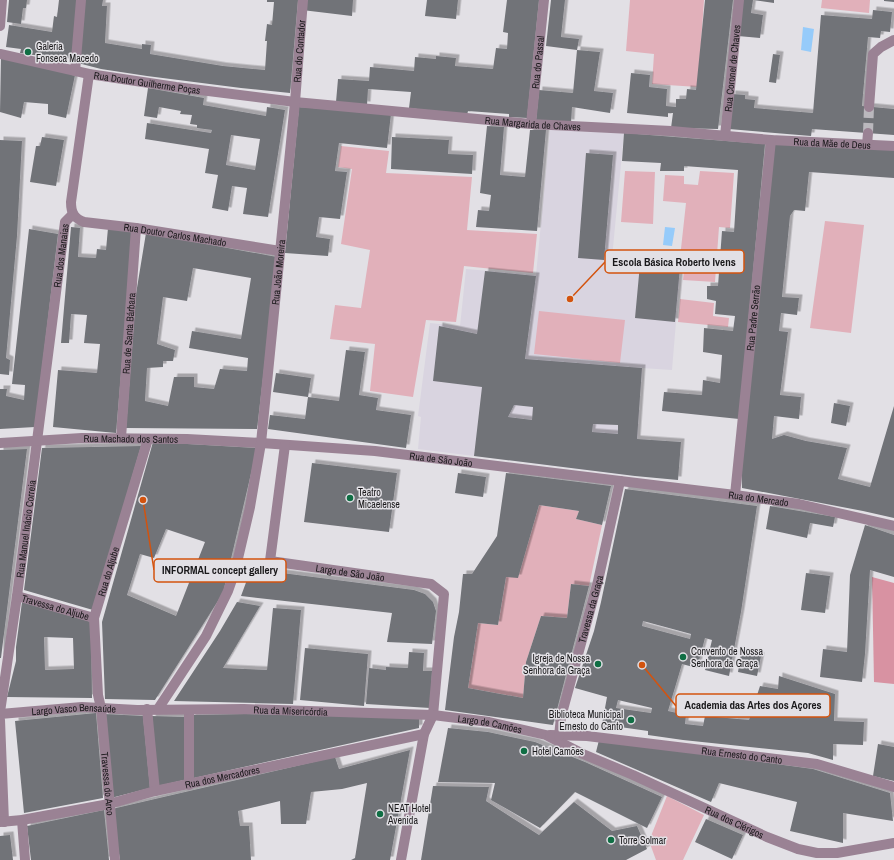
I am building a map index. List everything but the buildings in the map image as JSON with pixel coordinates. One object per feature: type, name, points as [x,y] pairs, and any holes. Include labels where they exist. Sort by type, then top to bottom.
[{"type":"street","points":[[0,26],[2,0]]},
{"type":"street","points":[[75,71],[81,0]]},
{"type":"street","name":"Rua do Contador","points":[[295,102],[303,0]]},
{"type":"street","name":"Rua do Passal","points":[[532,124],[544,0]]},
{"type":"street","name":"Rua Coronel de Chaves","points":[[725,136],[739,0]]},
{"type":"street","points":[[869,107],[873,54],[876,50],[894,40]]},
{"type":"street","name":"Rua Doutor Guilherme Poças","points":[[0,54],[89,74],[295,102]]},
{"type":"street","name":"Rua dos Manaias","points":[[37,441],[64,222],[73,214],[71,210],[89,74]]},
{"type":"street","name":"Rua Margarida de Chaves","points":[[295,102],[532,124],[663,131],[771,140]]},
{"type":"street","name":"Rua João Moreira","points":[[158,709],[206,636],[228,591],[235,571],[250,507],[261,443],[295,102]]},
{"type":"street","points":[[867,145],[868,133]]},
{"type":"street","name":"Rua da Mãe de Deus","points":[[771,140],[894,146]]},
{"type":"street","name":"Rua Padre Serrão","points":[[735,495],[771,140]]},
{"type":"street","name":"Rua Doutor Carlos Machado","points":[[73,214],[76,219],[84,222],[136,228],[280,251]]},
{"type":"street","name":"Rua de Santa Bárbara","points":[[121,438],[136,228]]},
{"type":"street","name":"Rua Machado dos Santos","points":[[0,443],[82,438],[261,443]]},
{"type":"street","name":"Rua do Aljube","points":[[101,708],[98,695],[94,618],[148,439]]},
{"type":"street","name":"Rua Manuel Inácio Correia","points":[[0,713],[37,441]]},
{"type":"street","name":"Rua de São João","points":[[261,443],[375,451],[620,481]]},
{"type":"street","name":"Largo de São João","points":[[285,445],[270,561],[431,584],[444,594],[433,715]]},
{"type":"street","name":"Rua do Mercado","points":[[620,481],[799,504],[894,526]]},
{"type":"street","name":"Travessa da Graça","points":[[559,736],[561,717],[598,581],[620,481]]},
{"type":"street","name":"Travessa do Aljube","points":[[17,596],[94,618]]},
{"type":"street","name":"Largo Vasco Bensaúde","points":[[0,713],[82,707],[147,709]]},
{"type":"street","name":"Travessa do Arco","points":[[101,708],[115,860]]},
{"type":"street","points":[[147,709],[155,791]]},
{"type":"street","name":"Rua da Misericórdia","points":[[147,709],[252,709],[433,715]]},
{"type":"street","points":[[189,710],[189,785]]},
{"type":"street","points":[[401,860],[424,734],[433,715]]},
{"type":"street","name":"Largo de Camões","points":[[433,715],[490,722],[546,735],[587,736]]},
{"type":"street","points":[[0,720],[2,822]]},
{"type":"street","name":"Rua dos Mercadores","points":[[2,822],[22,820],[109,804],[155,791],[424,734]]},
{"type":"street","name":"Largo de Camões","points":[[546,735],[584,754]]},
{"type":"street","points":[[584,754],[580,747],[580,743],[582,739],[587,736]]},
{"type":"street","name":"Rua Ernesto do Canto","points":[[587,736],[817,764],[894,787]]},
{"type":"street","name":"Rua dos Clérigos","points":[[584,754],[767,837],[817,857],[894,843]]},
{"type":"street","points":[[22,820],[25,860]]},
{"type":"shaded area","points":[[630,0],[704,0],[698,87],[652,84],[654,54],[626,51]]},
{"type":"shaded area","points":[[822,0],[870,0],[869,13],[821,8]]},
{"type":"shaded area","points":[[550,130],[624,133],[612,258],[681,262],[672,370],[642,368],[635,476],[418,449],[421,417],[418,416],[430,323],[460,326],[466,269],[536,275]]},
{"type":"shaded area","points":[[341,146],[389,151],[386,173],[472,177],[467,230],[537,234],[533,273],[464,266],[456,322],[426,320],[413,397],[370,391],[375,344],[330,339],[335,305],[361,308],[370,250],[341,244],[352,169],[338,167]]},
{"type":"shaded area","points":[[625,171],[655,172],[653,224],[621,222]]},
{"type":"shaded area","points":[[700,171],[734,173],[730,228],[719,227],[715,282],[683,280],[685,259],[680,258],[686,203],[663,201],[665,175],[684,176],[684,184],[698,185]]},
{"type":"shaded area","points":[[825,221],[864,225],[851,333],[810,328]]},
{"type":"shaded area","points":[[680,299],[714,303],[713,316],[729,318],[728,327],[678,322]]},
{"type":"shaded area","points":[[539,311],[625,320],[620,363],[534,354]]},
{"type":"shaded area","points":[[539,505],[579,511],[576,519],[602,525],[589,586],[571,584],[567,618],[541,616],[526,662],[523,698],[468,688],[478,623],[498,625],[506,577],[518,577]]},
{"type":"shaded area","points":[[872,577],[894,583],[894,684],[874,682]]},
{"type":"shaded area","points":[[667,796],[704,815],[683,860],[656,860],[649,841]]},
{"type":"water","points":[[803,27],[814,29],[811,52],[801,50]]},
{"type":"water","points":[[665,227],[675,228],[672,246],[663,245]]},
{"type":"tunnel","points":[[868,133],[869,107]]},
{"type":"place","name":"Galeria Fonseca Macedo","points":[[28,52]]},
{"type":"place","name":"Escola Básica Roberto Ivens","points":[[570,299]]},
{"type":"place","name":"Teatro Micaelense","points":[[350,498]]},
{"type":"place","name":"INFORMAL concept gallery","points":[[143,500]]},
{"type":"place","name":"Convento de Nossa Senhora da Graça","points":[[683,657]]},
{"type":"place","name":"Igreja de Nossa Senhora da Graça","points":[[598,664]]},
{"type":"place","name":"Academia das Artes dos Açores","points":[[642,665]]},
{"type":"place","name":"Biblioteca Municipal Ernesto do Canto","points":[[631,720]]},
{"type":"place","name":"Hotel Camões","points":[[524,751]]},
{"type":"place","name":"NEAT Hotel Avenida","points":[[380,814]]},
{"type":"place","name":"Torre Solmar","points":[[611,840]]}]
